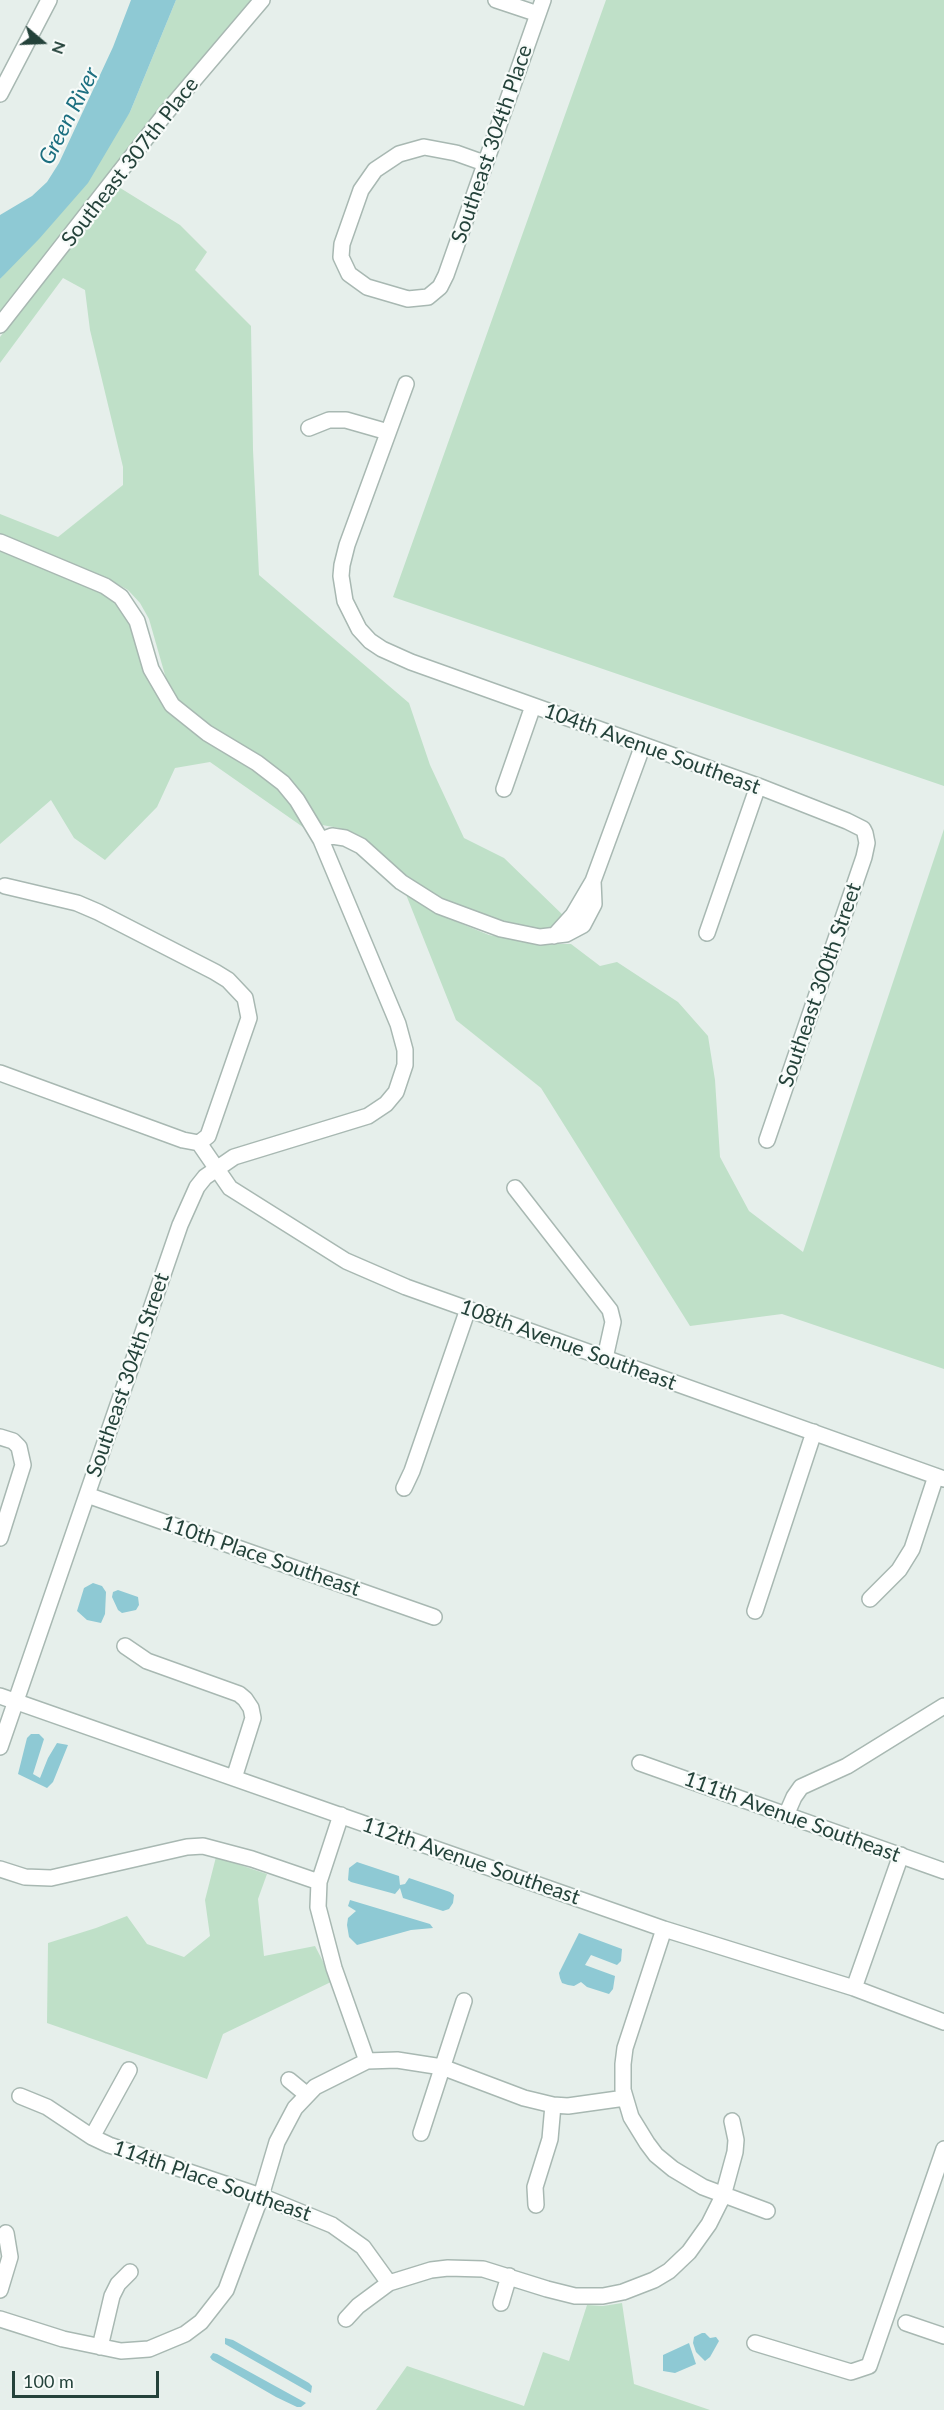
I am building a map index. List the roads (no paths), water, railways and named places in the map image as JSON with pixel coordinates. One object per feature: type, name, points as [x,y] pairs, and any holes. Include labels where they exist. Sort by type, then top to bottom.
[{"type":"street","points":[[0,94],[49,0]]},
{"type":"street","name":"Southeast 307th Place","points":[[0,325],[165,114],[262,0]]},
{"type":"street","points":[[496,0],[540,7]]},
{"type":"street","name":"Southeast 304th Place","points":[[484,163],[429,147],[416,148],[399,154],[375,170],[361,189],[341,252],[343,264],[353,278],[367,286],[400,297],[421,299],[435,292],[446,275],[540,7]]},
{"type":"street","points":[[309,428],[329,420],[346,420],[388,432],[406,384]]},
{"type":"street","name":"104th Avenue Southeast","points":[[388,432],[343,557],[341,576],[343,594],[350,615],[358,629],[370,641],[382,649],[439,672],[758,786],[863,829]]},
{"type":"street","points":[[0,542],[105,586],[121,597],[137,621],[152,669],[171,705],[207,733],[283,783],[297,800],[321,840],[332,836],[345,838],[361,846],[418,895],[455,913],[540,937],[554,936],[578,920],[643,745]]},
{"type":"street","points":[[504,789],[533,706]]},
{"type":"street","points":[[707,933],[758,786]]},
{"type":"street","name":"Southeast 300th Street","points":[[767,1140],[864,856],[867,843],[863,829]]},
{"type":"street","name":"Southeast 304th Street","points":[[0,1748],[186,1207],[196,1187],[234,1157],[368,1116],[386,1104],[396,1092],[402,1078],[405,1050],[398,1024],[321,840]]},
{"type":"street","points":[[5,886],[77,903],[201,964],[238,989],[245,998],[249,1017],[208,1136],[198,1143]]},
{"type":"street","points":[[0,1073],[183,1140],[198,1143],[216,1169]]},
{"type":"street","name":"108th Avenue Southeast","points":[[216,1169],[230,1188],[346,1261],[406,1287],[940,1477]]},
{"type":"street","points":[[515,1188],[610,1310],[613,1322],[605,1358]]},
{"type":"street","points":[[404,1488],[412,1471],[468,1309]]},
{"type":"street","points":[[755,1611],[814,1432]]},
{"type":"street","points":[[0,1437],[13,1441],[19,1447],[23,1472],[0,1538]]},
{"type":"street","points":[[870,1599],[899,1570],[912,1549],[940,1477]]},
{"type":"street","name":"110th Place Southeast","points":[[87,1495],[434,1617]]},
{"type":"street","points":[[125,1646],[147,1661],[239,1694],[251,1708],[253,1718],[234,1778]]},
{"type":"street","name":"112th Avenue Southeast","points":[[0,1696],[664,1929],[854,1988],[944,2022]]},
{"type":"street","points":[[787,1814],[801,1787],[847,1766],[942,1710]]},
{"type":"street","name":"111th Avenue Southeast","points":[[640,1763],[944,1871]]},
{"type":"street","points":[[341,1815],[319,1882],[318,1897],[322,1927],[367,2061]]},
{"type":"street","points":[[0,1869],[26,1878],[51,1878],[187,1846],[203,1845],[319,1882]]},
{"type":"street","points":[[854,1988],[901,1855]]},
{"type":"street","points":[[664,1929],[625,2048],[622,2075],[625,2098],[635,2123],[656,2155],[687,2178],[723,2196],[767,2211]]},
{"type":"street","points":[[421,2133],[464,2001]]},
{"type":"street","points":[[0,2319],[52,2336],[100,2347],[133,2351],[169,2343],[201,2322],[226,2290],[261,2196],[281,2132],[294,2108],[306,2094],[330,2078],[367,2061],[398,2060],[442,2067],[524,2098],[553,2105],[568,2106],[625,2098]]},
{"type":"street","points":[[92,2137],[129,2070]]},
{"type":"street","points":[[289,2080],[306,2094]]},
{"type":"street","name":"114th Place Southeast","points":[[20,2096],[47,2107],[92,2137],[130,2153],[261,2196],[320,2219],[348,2234],[369,2253],[389,2283]]},
{"type":"street","points":[[536,2205],[535,2187],[550,2139],[553,2105]]},
{"type":"street","points":[[346,2319],[358,2306],[389,2283],[431,2270],[448,2268],[483,2269],[575,2296],[603,2296],[640,2287],[669,2271],[689,2252],[709,2224],[723,2196],[735,2152],[736,2140],[732,2121]]},
{"type":"street","points":[[755,2343],[851,2372],[869,2366],[944,2149]]},
{"type":"street","points":[[0,2290],[10,2257],[6,2233]]},
{"type":"street","points":[[100,2347],[112,2296],[118,2284],[130,2272]]},
{"type":"street","points":[[501,2303],[509,2276]]},
{"type":"street","points":[[906,2323],[944,2336]]},
{"type":"water","points":[[131,0],[176,0],[130,112],[88,183],[0,279],[0,215],[32,196],[47,182],[59,163],[113,47]]},
{"type":"water","points":[[93,1583],[102,1586],[106,1592],[105,1614],[101,1623],[87,1620],[77,1611],[84,1588]]},
{"type":"water","points":[[118,1590],[138,1597],[139,1605],[136,1610],[122,1613],[118,1610],[112,1597],[113,1592]]},
{"type":"water","points":[[31,1734],[39,1734],[44,1739],[33,1774],[40,1778],[57,1743],[68,1745],[53,1782],[47,1788],[18,1774],[27,1738]]},
{"type":"water","points":[[357,1862],[399,1876],[400,1885],[405,1884],[409,1878],[450,1892],[454,1895],[453,1903],[449,1909],[443,1911],[403,1898],[400,1888],[395,1894],[351,1882],[348,1880],[349,1868]]},
{"type":"water","points":[[350,1900],[430,1924],[433,1928],[411,1930],[357,1945],[349,1937],[347,1925],[348,1918],[356,1911],[348,1906]]},
{"type":"water","points":[[579,1933],[622,1949],[621,1961],[617,1965],[591,1955],[585,1965],[615,1976],[613,1989],[609,1994],[587,1987],[581,1982],[574,1986],[562,1983],[559,1973]]},
{"type":"water","points":[[702,2333],[710,2338],[716,2337],[719,2341],[710,2357],[705,2361],[696,2352],[693,2343],[694,2337]]},
{"type":"water","points":[[225,2338],[233,2340],[309,2383],[312,2386],[311,2393],[225,2344]]},
{"type":"water","points":[[689,2343],[696,2364],[675,2373],[663,2371],[663,2355]]},
{"type":"water","points":[[213,2353],[306,2403],[297,2407],[276,2397],[212,2360],[210,2357]]},
{"type":"water label","name":"Green River","points":[[69,116]]}]
